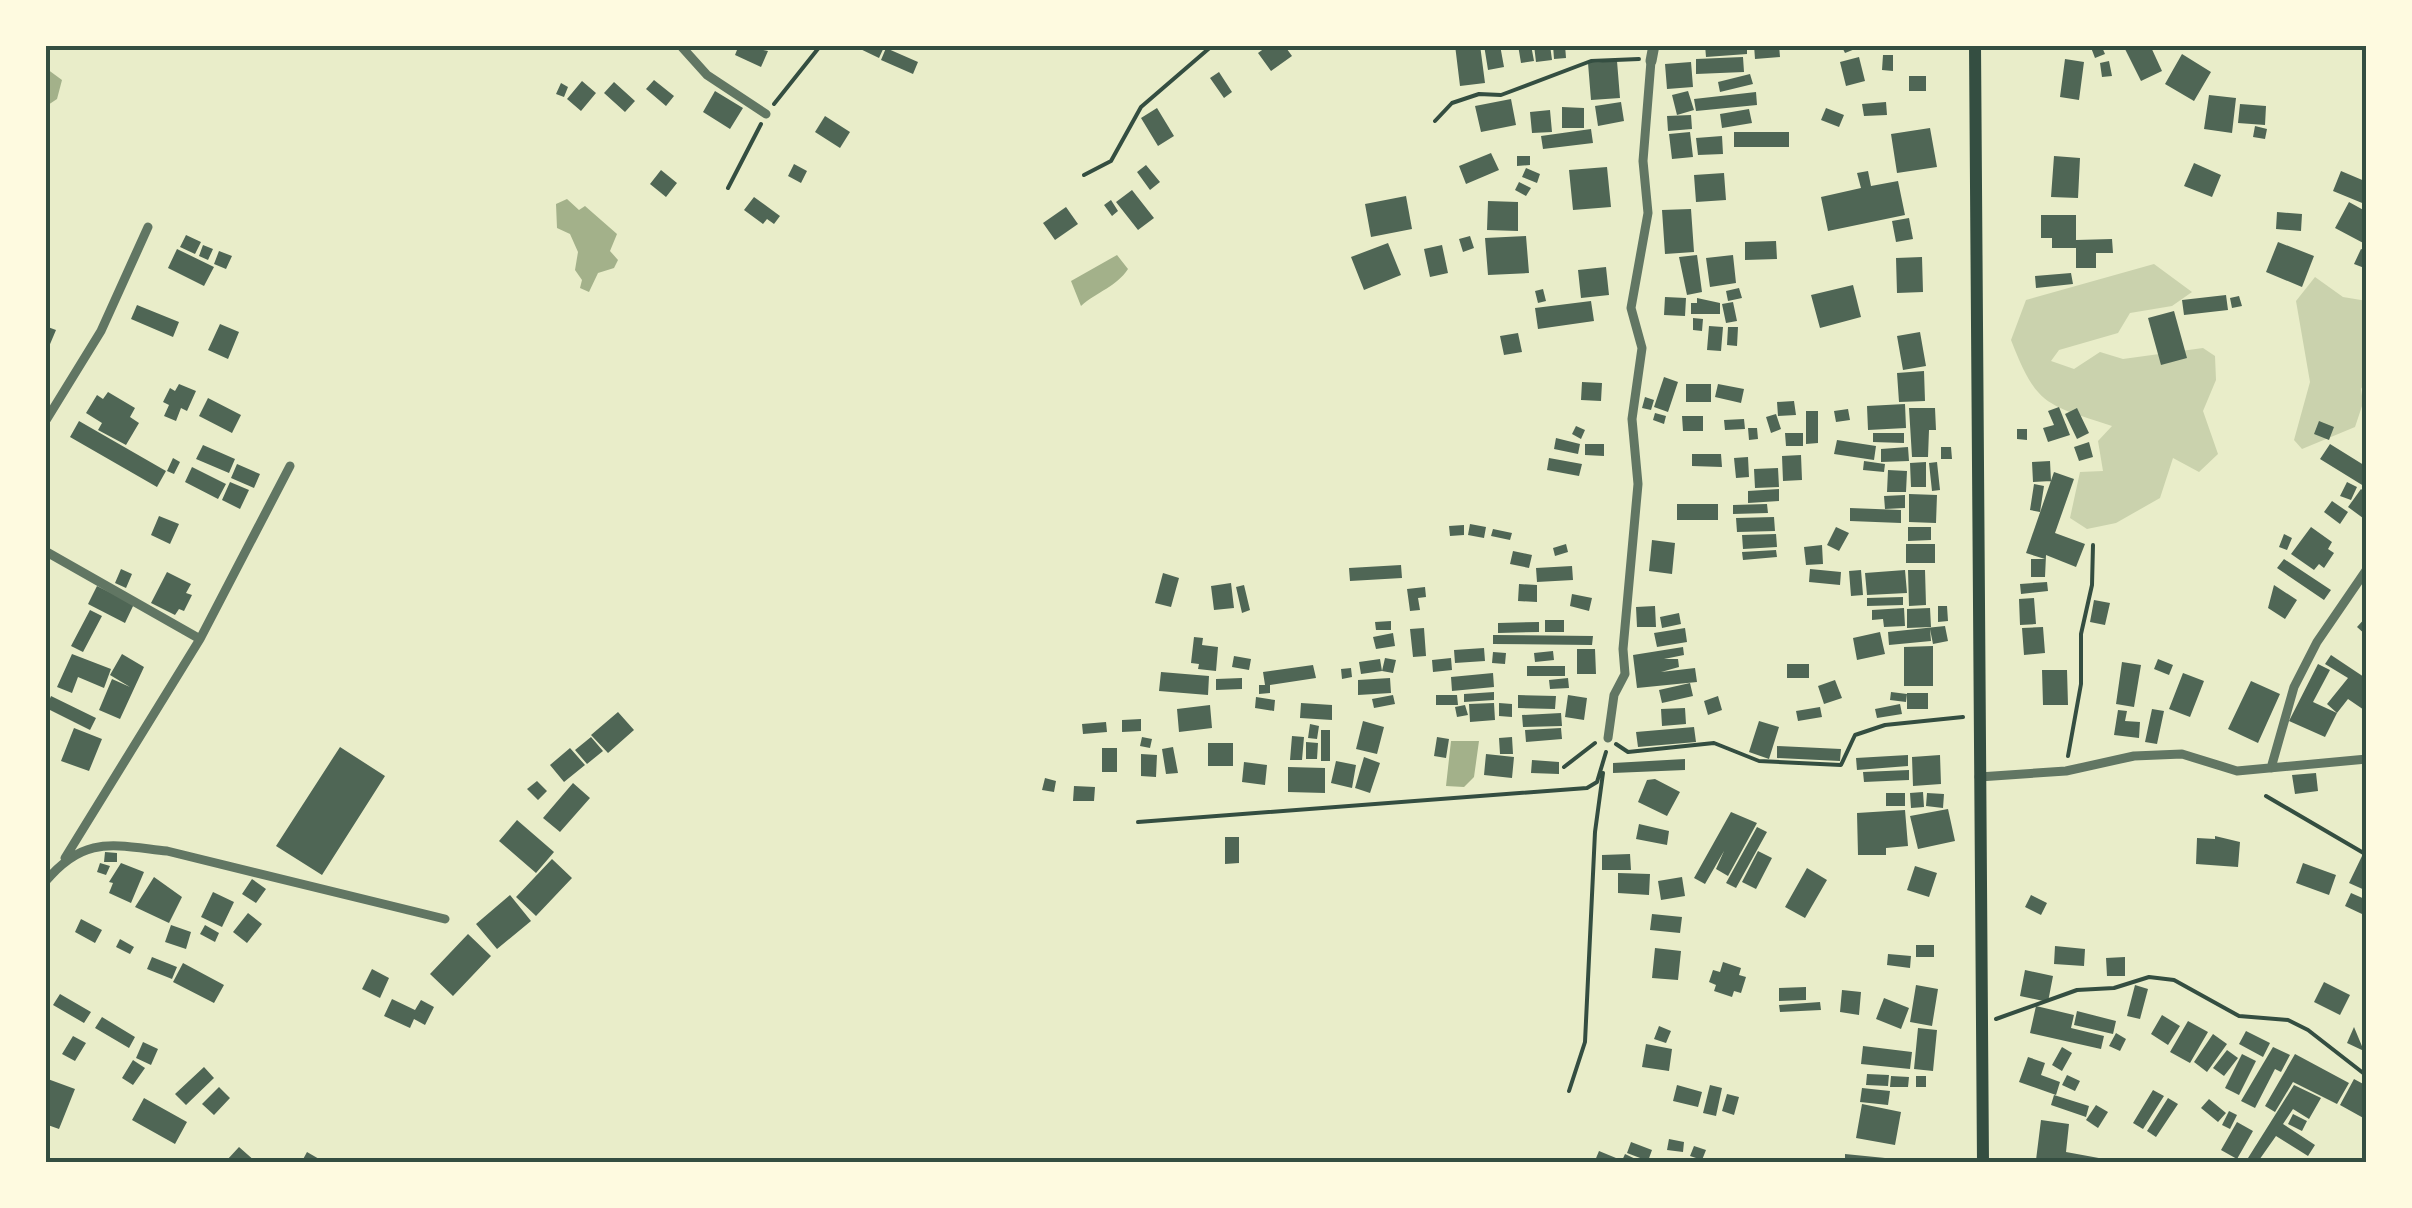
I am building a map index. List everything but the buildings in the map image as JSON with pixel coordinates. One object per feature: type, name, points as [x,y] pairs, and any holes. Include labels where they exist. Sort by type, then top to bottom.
[{"type":"main road","points":[[1975,45],[1982,1163]]},
{"type":"street","points":[[680,45],[708,76],[766,114]]},
{"type":"street","points":[[1608,738],[1614,696],[1625,674],[1638,484],[1632,419],[1642,348],[1631,308],[1648,213],[1644,161],[1654,45]]},
{"type":"street","points":[[45,422],[101,330],[148,226]]},
{"type":"street","points":[[45,882],[64,860],[200,639],[290,466]]},
{"type":"street","points":[[45,551],[200,639]]},
{"type":"street","points":[[2270,768],[2294,687],[2317,642],[2367,569]]},
{"type":"street","points":[[1979,777],[2066,771],[2134,756],[2182,754],[2237,771],[2367,759]]},
{"type":"street","points":[[64,860],[96,844],[168,851],[445,919]]},
{"type":"path","points":[[1084,175],[1112,161],[1141,107],[1213,45]]},
{"type":"path","points":[[1435,121],[1452,103],[1479,94],[1501,95],[1591,62],[1615,57],[1651,60]]},
{"type":"path","points":[[2066,771],[2080,684],[2081,634],[2092,585],[2093,545]]},
{"type":"path","points":[[1608,738],[1628,752],[1714,742],[1758,762],[1841,764],[1855,735],[1885,725],[1978,716]]},
{"type":"path","points":[[1564,767],[1590,745],[1608,738]]},
{"type":"path","points":[[1569,1091],[1585,1042],[1595,832],[1608,738]]},
{"type":"path","points":[[1138,822],[1587,788],[1597,782],[1603,768]]},
{"type":"path","points":[[2266,796],[2367,855]]},
{"type":"path","points":[[1981,1024],[2078,990],[2114,988],[2149,978],[2174,980],[2239,1016],[2288,1020],[2308,1030],[2367,1076]]},
{"type":"shaded area","points":[[45,45],[49,49],[47,69],[62,80],[57,99],[45,107]]},
{"type":"shaded area","points":[[567,199],[579,210],[585,206],[617,234],[610,251],[618,260],[614,268],[598,273],[589,292],[580,288],[582,280],[575,270],[578,252],[570,234],[557,228],[556,204]]},
{"type":"shaded area","points":[[1117,255],[1128,269],[1081,306],[1071,281]]},
{"type":"shaded area","points":[[2154,264],[2192,292],[2172,306],[2130,313],[2118,333],[2059,350],[2051,361],[2074,369],[2100,352],[2123,359],[2203,348],[2215,356],[2216,380],[2203,411],[2218,454],[2199,472],[2173,458],[2160,498],[2116,523],[2087,529],[2070,518],[2080,472],[2103,471],[2098,441],[2112,426],[2046,400],[2028,379],[2011,340],[2026,300]]},
{"type":"shaded area","points":[[2315,277],[2343,297],[2367,301],[2367,379],[2361,389],[2363,403],[2355,427],[2302,449],[2294,440],[2310,382],[2296,301]]},
{"type":"shaded area","points":[[1451,741],[1479,741],[1474,777],[1464,787],[1446,786]]}]
